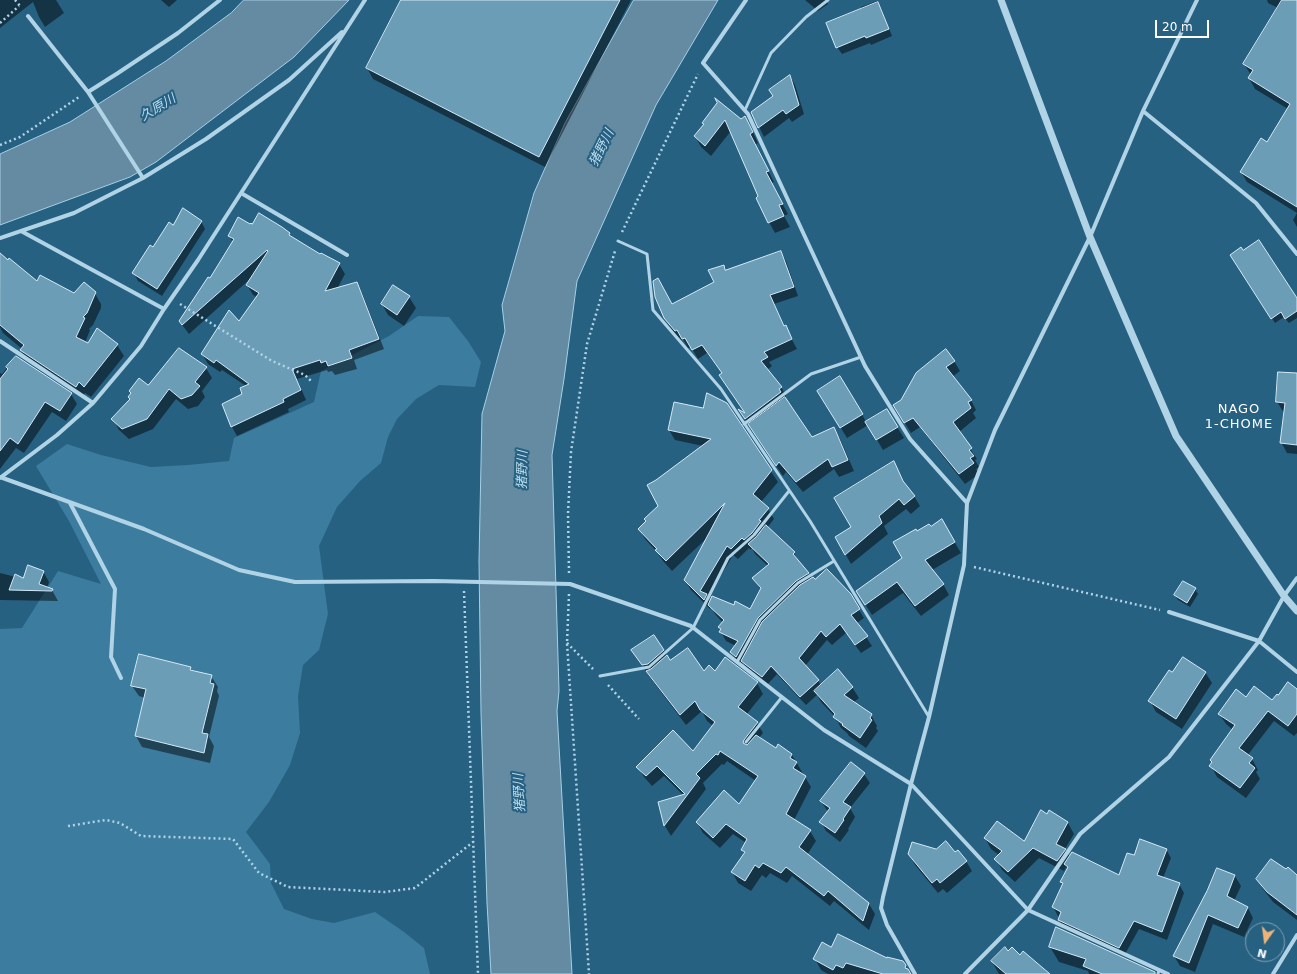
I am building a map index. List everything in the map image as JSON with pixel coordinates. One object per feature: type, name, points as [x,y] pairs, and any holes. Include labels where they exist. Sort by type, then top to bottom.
[{"type":"street","points":[[88,92],[118,74],[178,33],[220,0]]},
{"type":"street","points":[[0,478],[56,435],[93,403],[141,346],[365,0]]},
{"type":"street","points":[[746,0],[703,63],[745,110],[751,121],[865,366],[910,439],[967,503]]},
{"type":"street","points":[[1001,0],[1090,237],[1176,436],[1284,596],[1297,611]]},
{"type":"street","points":[[915,974],[887,925],[882,908],[883,897],[929,718],[964,564],[967,503],[995,430],[1090,237],[1143,111],[1196,0]]},
{"type":"street","points":[[28,16],[88,92],[143,178]]},
{"type":"street","points":[[0,238],[74,213],[143,178],[206,139],[289,80],[346,28]]},
{"type":"street","points":[[1143,111],[1256,204],[1297,254]]},
{"type":"street","points":[[241,193],[347,255]]},
{"type":"street","points":[[21,231],[164,309]]},
{"type":"street","points":[[0,341],[93,403]]},
{"type":"street","points":[[0,478],[144,528],[239,570],[288,581],[570,584],[690,626],[824,730],[911,784],[1028,910],[1158,972],[1168,974]]},
{"type":"street","points":[[70,502],[115,588],[111,657],[121,678]]},
{"type":"street","points":[[965,974],[1028,910],[1080,834],[1169,757],[1259,641],[1284,596],[1297,578]]},
{"type":"street","points":[[1169,612],[1259,641],[1297,672]]},
{"type":"street","points":[[1273,974],[1297,935]]},
{"type":"lane","points":[[745,110],[771,53],[806,17],[828,0]]},
{"type":"lane","points":[[618,241],[647,254],[653,310],[721,389],[789,490],[834,561],[929,718]]},
{"type":"lane","points":[[744,424],[811,374],[861,356]]},
{"type":"lane","points":[[600,676],[649,667],[693,628],[728,558],[754,535],[789,490]]},
{"type":"lane","points":[[737,662],[760,620],[798,583],[834,561]]},
{"type":"lane","points":[[746,742],[782,697]]},
{"type":"path","points":[[0,23],[19,6]]},
{"type":"path","points":[[589,974],[567,643],[570,584],[568,514],[574,436],[587,344],[618,241],[703,63]]},
{"type":"path","points":[[0,145],[20,137],[88,92]]},
{"type":"path","points":[[171,299],[272,361],[305,375],[312,382]]},
{"type":"path","points":[[964,564],[1169,612]]},
{"type":"path","points":[[464,583],[478,974]]},
{"type":"path","points":[[68,826],[106,820],[120,823],[141,836],[233,839],[259,873],[288,886],[385,892],[415,888],[473,842]]},
{"type":"shaded area","points":[[418,316],[449,317],[468,341],[481,362],[475,387],[439,385],[416,399],[397,419],[388,437],[381,463],[360,481],[337,507],[319,546],[328,614],[319,650],[303,665],[298,696],[300,733],[290,765],[269,802],[246,832],[270,864],[271,883],[284,909],[312,919],[334,923],[375,912],[424,948],[430,974],[0,974],[0,629],[22,628],[58,571],[101,584],[69,521],[36,466],[67,444],[101,455],[151,467],[229,461],[234,438],[314,402],[321,371],[389,336]]},
{"type":"water","name":"久原川","points":[[244,0],[349,0],[294,57],[156,162],[130,177],[0,225],[0,154],[70,122],[166,61],[231,13]]},
{"type":"water","name":"猪野川","points":[[634,0],[718,0],[656,105],[577,281],[552,455],[559,691],[557,711],[572,974],[491,974],[487,903],[481,713],[479,561],[482,414],[505,331],[502,305],[534,193],[565,123]]},
{"type":"building","points":[[401,0],[620,0],[539,157],[366,68]]},
{"type":"building","points":[[1282,0],[1297,0],[1297,207],[1240,172],[1261,138],[1267,142],[1290,104],[1248,78],[1253,70],[1243,64]]},
{"type":"building","points":[[878,2],[889,29],[866,38],[865,36],[836,48],[826,23]]},
{"type":"building","points":[[790,75],[799,105],[786,114],[783,110],[758,128],[751,112],[773,96],[769,90]]},
{"type":"building","points":[[715,98],[741,119],[745,116],[753,132],[750,134],[769,171],[766,172],[783,204],[779,205],[784,216],[768,223],[756,198],[758,196],[725,120],[705,146],[694,136],[704,124],[702,123],[717,103]]},
{"type":"building","points":[[183,208],[202,221],[157,289],[132,273],[150,245],[153,247],[169,222],[173,225]]},
{"type":"building","points":[[259,213],[282,227],[290,233],[289,235],[320,254],[321,253],[340,263],[325,291],[357,282],[379,339],[349,350],[352,358],[328,366],[326,361],[321,363],[320,360],[292,369],[301,390],[283,399],[284,402],[231,427],[222,404],[242,394],[240,388],[249,384],[216,360],[214,363],[201,354],[229,310],[239,321],[259,293],[246,285],[268,251],[267,250],[182,325],[179,321],[208,277],[210,278],[234,239],[228,236],[238,217],[252,224]]},
{"type":"building","points":[[1259,240],[1297,298],[1297,311],[1285,319],[1281,312],[1271,319],[1230,255],[1241,247],[1243,250]]},
{"type":"building","points":[[781,251],[794,287],[770,295],[784,326],[786,325],[792,339],[764,352],[768,357],[761,361],[782,387],[779,389],[781,392],[745,419],[738,409],[745,413],[719,375],[722,373],[702,345],[692,350],[685,338],[682,339],[677,330],[675,331],[664,318],[655,297],[653,281],[658,278],[672,304],[714,282],[708,270],[724,265],[725,270]]},
{"type":"building","points":[[0,253],[8,260],[9,258],[37,281],[40,275],[74,293],[84,282],[96,292],[87,313],[83,317],[85,318],[76,337],[88,343],[97,328],[118,344],[84,387],[79,382],[76,387],[20,350],[24,345],[0,325]]},
{"type":"building","points":[[393,285],[410,296],[397,315],[381,304]]},
{"type":"building","points":[[179,348],[207,367],[195,382],[200,386],[192,395],[181,399],[169,389],[147,419],[122,429],[111,419],[130,399],[128,397],[131,393],[129,391],[139,378],[148,385]]},
{"type":"building","points":[[946,349],[955,361],[946,367],[972,400],[968,402],[971,408],[953,422],[972,448],[969,450],[974,456],[970,458],[974,463],[959,474],[913,418],[904,423],[893,405],[901,400],[916,373]]},
{"type":"building","points":[[16,356],[72,393],[60,411],[45,402],[18,444],[10,438],[0,451],[0,379],[8,369],[6,367]]},
{"type":"building","points":[[1278,372],[1297,373],[1297,445],[1280,443],[1285,403],[1276,402]]},
{"type":"building","points":[[840,376],[863,414],[840,428],[817,391]]},
{"type":"building","points":[[707,393],[727,403],[772,470],[753,494],[769,508],[759,520],[761,521],[752,533],[744,540],[742,538],[731,549],[727,546],[700,591],[707,594],[704,600],[684,580],[725,503],[666,561],[638,529],[646,521],[644,519],[658,506],[647,485],[711,439],[668,430],[674,402],[703,408]]},
{"type":"building","points":[[785,397],[812,437],[834,427],[848,460],[832,467],[828,459],[796,482],[779,462],[776,466],[748,424]]},
{"type":"building","points":[[887,409],[898,427],[876,440],[865,422]]},
{"type":"building","points":[[894,461],[903,481],[915,496],[904,505],[899,499],[879,516],[882,523],[845,555],[835,537],[851,527],[834,498]]},
{"type":"building","points":[[942,519],[955,542],[925,560],[944,584],[915,606],[897,582],[865,605],[856,591],[902,558],[893,542],[916,529],[917,531],[929,524],[931,526]]},
{"type":"building","points":[[766,525],[795,552],[793,554],[809,573],[796,581],[758,618],[736,657],[730,652],[738,641],[719,632],[721,629],[718,627],[724,620],[708,605],[712,596],[734,605],[735,601],[750,609],[761,588],[752,578],[769,564],[748,544]]},
{"type":"building","points":[[28,565],[44,571],[39,584],[53,589],[52,591],[9,590],[15,574],[23,578]]},
{"type":"building","points":[[827,569],[851,594],[860,609],[851,615],[868,636],[855,645],[840,624],[826,637],[821,631],[799,658],[819,680],[800,697],[771,666],[762,677],[741,661],[762,622],[800,585],[813,577],[815,579]]},
{"type":"building","points":[[1183,581],[1196,588],[1187,603],[1174,595]]},
{"type":"building","points":[[654,635],[664,650],[648,664],[642,665],[631,650]]},
{"type":"building","points":[[688,648],[704,671],[709,665],[715,671],[725,657],[758,682],[738,707],[758,722],[743,743],[747,745],[756,735],[776,748],[778,744],[792,754],[790,758],[797,762],[793,768],[806,776],[786,814],[811,830],[799,847],[869,903],[863,921],[828,891],[824,896],[786,867],[781,873],[763,863],[759,868],[755,865],[745,881],[731,872],[745,852],[741,850],[747,839],[726,824],[713,838],[696,822],[724,790],[739,804],[758,776],[720,751],[718,755],[716,754],[696,774],[700,778],[664,826],[658,802],[685,794],[657,766],[646,776],[636,767],[673,730],[693,751],[715,722],[700,710],[695,701],[680,715],[646,671],[651,669],[667,655],[670,660]]},
{"type":"building","points":[[139,654],[191,667],[190,670],[212,675],[210,683],[214,684],[202,733],[208,734],[204,753],[135,736],[146,689],[131,686]]},
{"type":"building","points":[[1183,657],[1206,672],[1176,719],[1148,701],[1169,670],[1172,672]]},
{"type":"building","points":[[838,669],[853,687],[844,695],[872,714],[870,718],[872,720],[860,738],[833,717],[835,714],[814,691]]},
{"type":"building","points":[[1288,682],[1297,689],[1297,714],[1288,726],[1268,711],[1239,748],[1253,758],[1249,763],[1255,768],[1240,788],[1209,766],[1212,762],[1210,760],[1235,725],[1218,714],[1236,689],[1246,697],[1254,686],[1272,700]]},
{"type":"building","points":[[851,762],[865,773],[843,802],[851,807],[835,833],[819,822],[830,808],[820,801]]},
{"type":"building","points":[[1041,810],[1047,814],[1049,810],[1068,822],[1056,844],[1066,849],[1057,861],[1033,848],[1008,872],[994,859],[1002,851],[984,838],[997,821],[1024,841]]},
{"type":"building","points":[[1140,839],[1167,849],[1157,875],[1180,883],[1162,932],[1134,921],[1119,948],[1058,920],[1061,912],[1052,907],[1063,883],[1060,882],[1068,867],[1064,864],[1072,852],[1119,875],[1127,853],[1134,855]]},
{"type":"building","points":[[946,841],[955,852],[958,850],[967,861],[940,883],[937,879],[932,883],[908,854],[912,842],[936,849]]},
{"type":"building","points":[[1271,859],[1286,869],[1288,867],[1297,875],[1297,915],[1267,892],[1256,879]]},
{"type":"building","points":[[1217,868],[1235,875],[1227,896],[1248,907],[1238,928],[1208,915],[1189,963],[1173,956],[1207,891]]},
{"type":"building","points":[[1056,927],[1155,972],[1155,974],[1102,974],[1083,966],[1086,959],[1049,947]]},
{"type":"building","points":[[838,934],[887,958],[903,961],[906,965],[905,968],[908,969],[911,974],[883,974],[846,963],[843,968],[836,965],[833,970],[813,959],[822,942],[831,947]]},
{"type":"building","points":[[1005,947],[1008,951],[1012,947],[1020,955],[1023,951],[1050,974],[1006,974],[991,961]]},
{"type":"district","name":"NAGO 1-CHOME","points":[[1239,418]]}]
